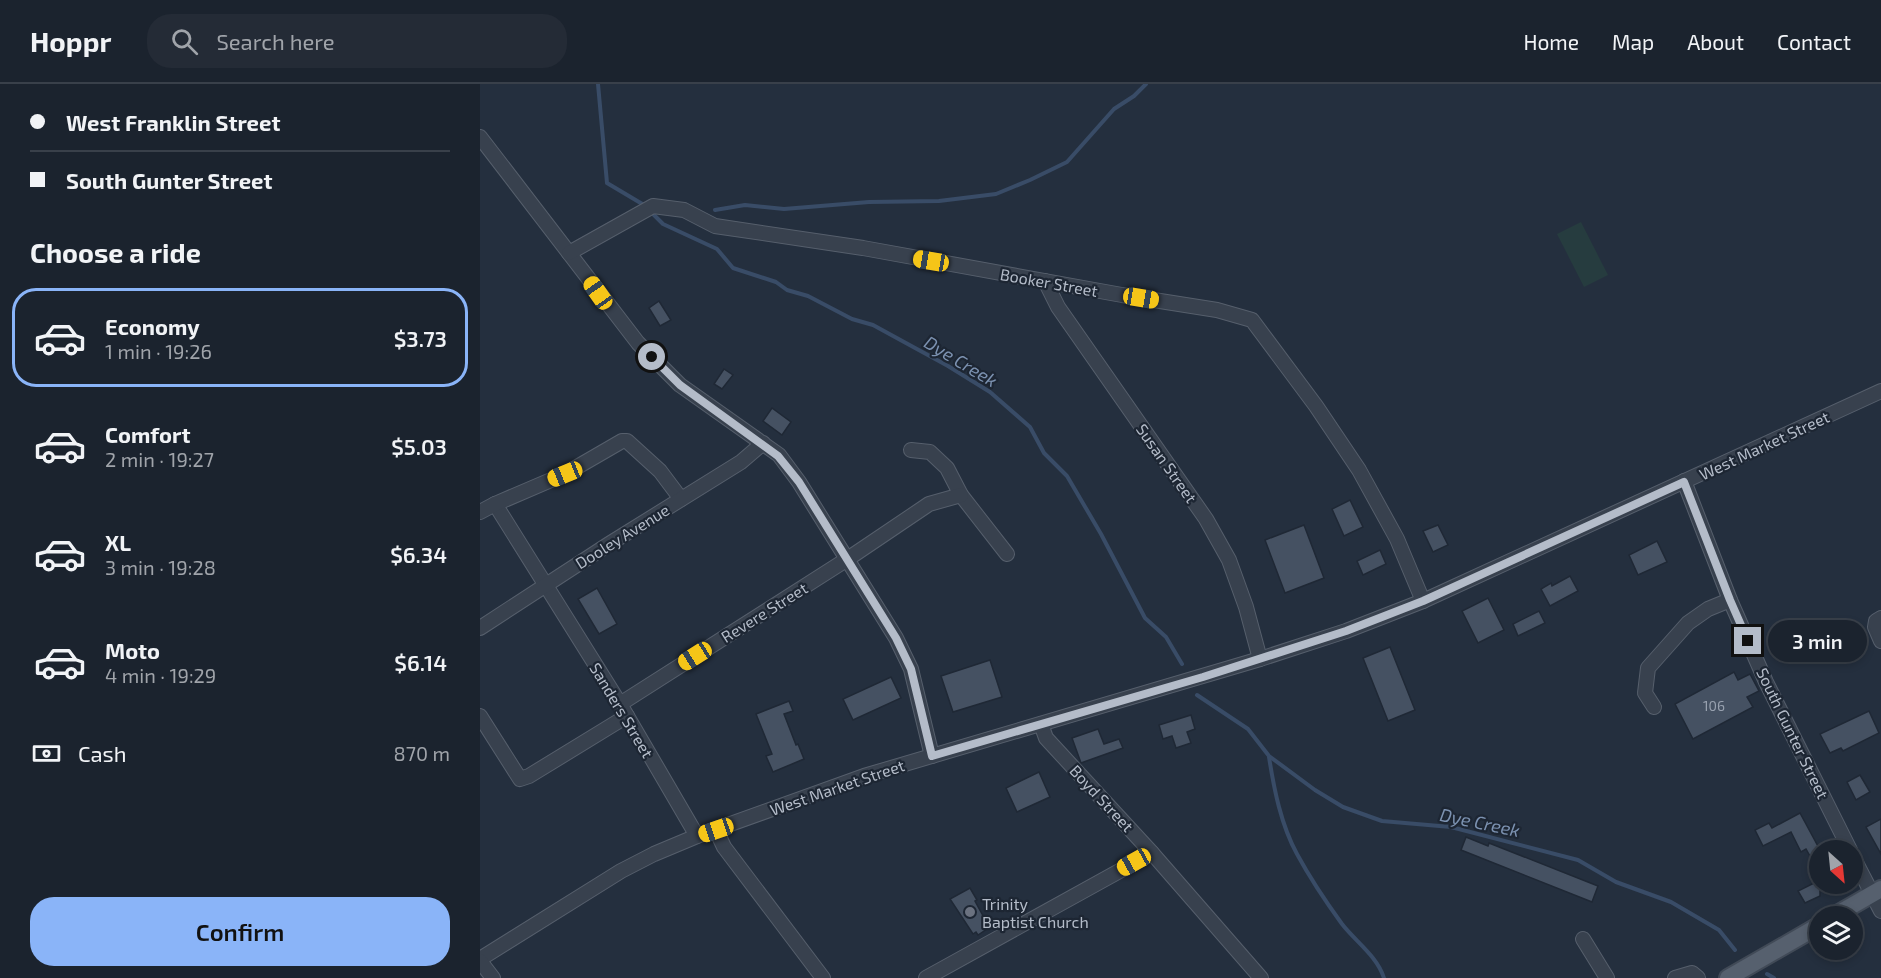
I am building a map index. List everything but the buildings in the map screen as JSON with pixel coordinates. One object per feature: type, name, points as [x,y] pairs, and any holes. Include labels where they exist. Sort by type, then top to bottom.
[{"type":"main road","points":[[1851,906],[1876,891]]},
{"type":"main road","points":[[1728,978],[1809,931]]},
{"type":"street","points":[[480,137],[638,343],[680,385],[763,443],[778,456],[799,482],[896,638],[911,669],[932,756]]},
{"type":"street","name":"Booker Street","points":[[569,253],[652,206],[684,210],[715,225],[862,248],[1217,310],[1251,320],[1316,406],[1359,470],[1397,538],[1423,601]]},
{"type":"street","name":"Susan Street","points":[[1045,281],[1058,307],[1206,519],[1229,560],[1246,607],[1260,659]]},
{"type":"street","name":"West Market Street","points":[[480,960],[621,871],[697,836],[864,776],[1260,659],[1346,631],[1423,601],[1881,391]]},
{"type":"street","points":[[480,512],[565,474],[622,441],[627,441],[660,471],[681,499]]},
{"type":"street","name":"Dooley Avenue","points":[[480,628],[741,462],[763,443]]},
{"type":"street","points":[[911,450],[930,452],[946,468],[961,495],[1007,554]]},
{"type":"street","name":"South Gunter Street","points":[[1684,482],[1730,600],[1766,682],[1845,840]]},
{"type":"street","name":"Revere Street","points":[[620,704],[929,504],[961,495]]},
{"type":"street","name":"Sanders Street","points":[[495,504],[620,704],[697,836]]},
{"type":"street","points":[[1654,707],[1645,693],[1648,668],[1688,623],[1708,609],[1730,600]]},
{"type":"street","points":[[1878,622],[1881,641]]},
{"type":"street","points":[[480,716],[520,779],[529,776],[627,716]]},
{"type":"street","name":"Boyd Street","points":[[1041,724],[1046,738],[1152,852],[1261,978]]},
{"type":"street","points":[[716,830],[724,848],[823,978]]},
{"type":"street","points":[[926,978],[1152,852]]},
{"type":"street","points":[[1863,872],[1876,891],[1881,911]]},
{"type":"street","points":[[1583,939],[1607,978]]},
{"type":"street","points":[[480,960],[493,978]]},
{"type":"street","points":[[1675,978],[1692,973],[1698,978]]},
{"type":"green space","points":[[1581,222],[1608,275],[1584,287],[1557,234]]},
{"type":"waterway","name":"Dye Creek","points":[[598,84],[607,183],[644,205]]},
{"type":"waterway","points":[[715,210],[745,205],[784,209],[869,202],[939,201],[996,194],[1067,162],[1114,109],[1134,96],[1146,84]]},
{"type":"waterway","name":"Dye Creek","points":[[654,215],[663,224],[717,249],[733,268],[776,282],[787,290],[808,296],[852,319],[873,325],[990,392],[1030,427],[1044,453],[1067,476],[1101,534],[1145,618],[1166,637],[1182,664]]},
{"type":"waterway","name":"Dye Creek","points":[[1197,695],[1248,729],[1269,756],[1315,790],[1343,807],[1382,821],[1451,827],[1578,860],[1616,882],[1671,902],[1719,930],[1735,950]]},
{"type":"waterway","points":[[1269,757],[1282,819],[1291,843],[1336,916],[1371,956],[1384,978]]},
{"type":"waterway","name":"Dye Creek","points":[[1767,974],[1774,978]]},
{"type":"place","name":"Trinity Baptist Church","points":[[970,912]]},
{"type":"route","points":[[652,357],[680,385],[763,443],[778,456],[799,482],[896,638],[911,669],[932,756],[1203,677],[1346,631],[1423,601],[1684,482],[1748,641]]}]
